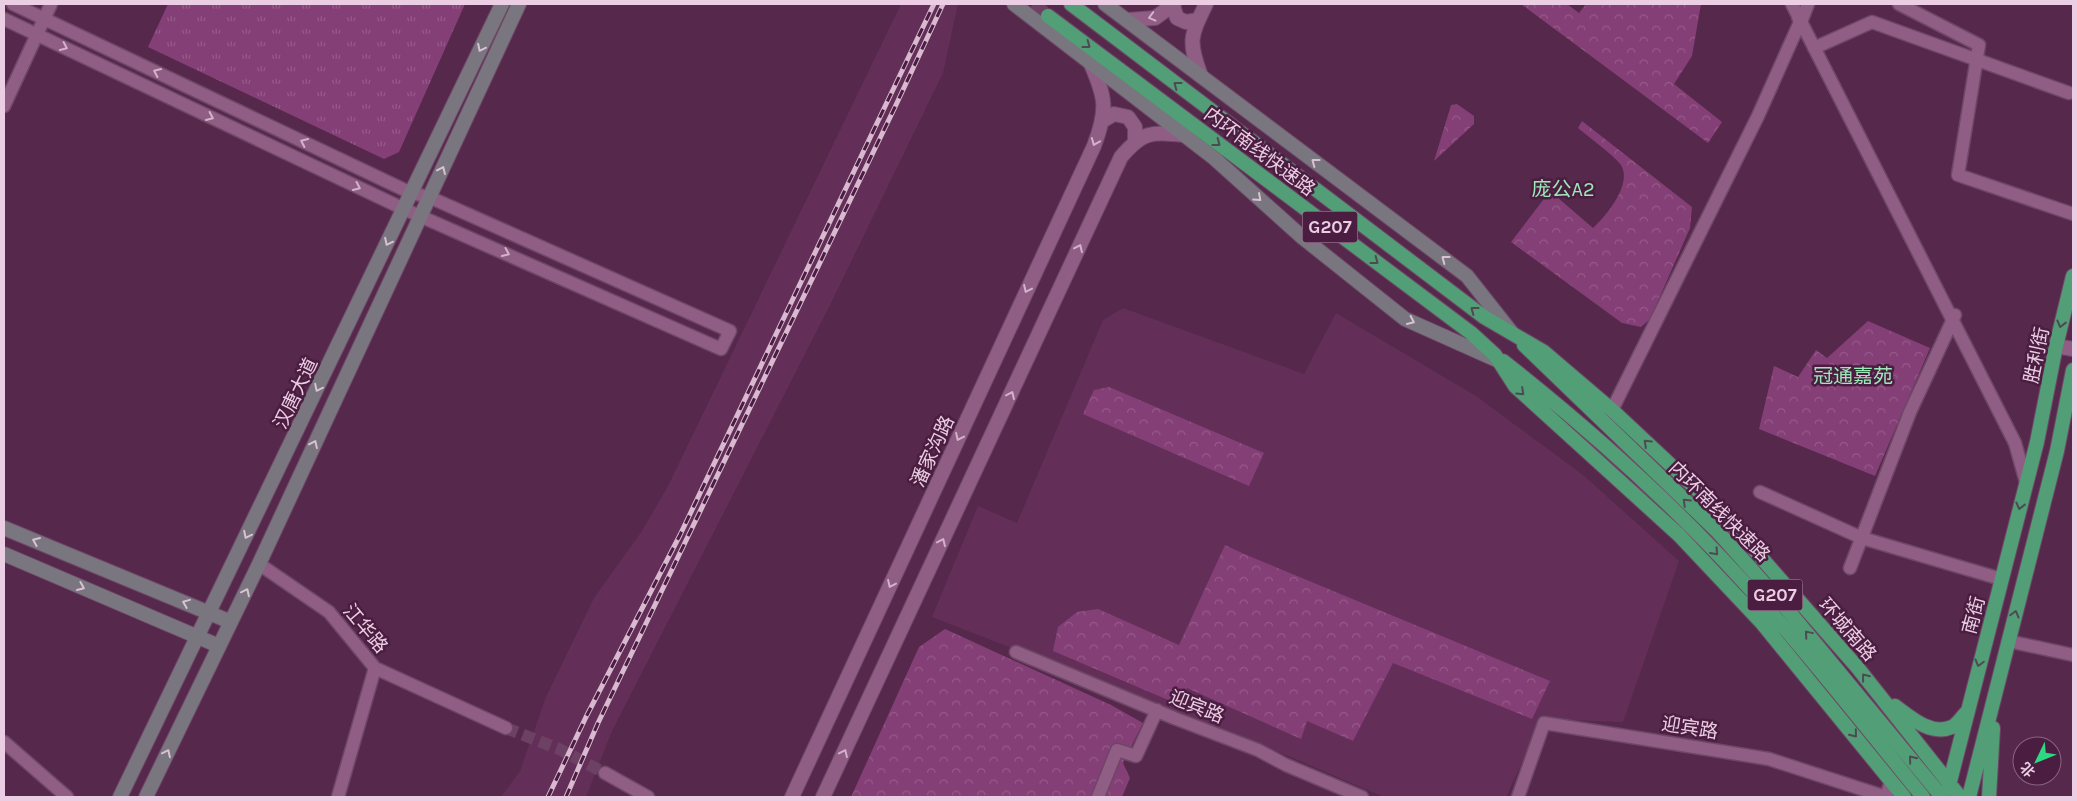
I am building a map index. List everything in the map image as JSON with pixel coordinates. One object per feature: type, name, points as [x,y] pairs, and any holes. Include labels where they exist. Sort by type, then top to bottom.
[{"type":"highway","name":"内环南线快速路","points":[[1071,4],[1484,317],[1544,352],[1612,410]]},
{"type":"highway","name":"内环南线快速路","points":[[1048,16],[1471,333],[1497,358],[1578,422],[1706,542],[1776,619],[1922,797]]},
{"type":"highway","name":"胜利街","points":[[2036,442],[2073,276]]},
{"type":"highway","name":"内环南线快速路","points":[[1512,334],[1718,532],[1792,615],[1942,797]]},
{"type":"highway","name":"内环南线快速路","points":[[1497,358],[1515,386],[1679,535],[1762,623],[1898,791]]},
{"type":"highway","points":[[1969,797],[2057,451],[2073,370]]},
{"type":"highway","name":"环城南路","points":[[1612,410],[1722,514],[1878,693],[1948,790],[1960,797]]},
{"type":"highway","name":"南街","points":[[1948,790],[2036,442]]},
{"type":"highway","points":[[1989,797],[1999,677]]},
{"type":"highway","points":[[1878,693],[1917,723],[1936,730],[1953,727],[1966,713]]},
{"type":"main road","name":"汉唐大道","points":[[120,797],[502,4]]},
{"type":"main road","name":"汉唐大道","points":[[146,797],[259,564],[519,4]]},
{"type":"main road","points":[[1014,4],[1214,158],[1302,238],[1404,318],[1497,358]]},
{"type":"main road","points":[[1105,4],[1467,276],[1512,334]]},
{"type":"main road","points":[[1242,134],[1254,116]]},
{"type":"main road","points":[[4,528],[231,622]]},
{"type":"main road","points":[[4,554],[219,646]]},
{"type":"street","points":[[4,19],[404,209],[721,349],[730,331],[429,197],[411,193],[13,4]]},
{"type":"street","points":[[4,106],[51,4]]},
{"type":"street","points":[[1201,76],[1192,53],[1191,36],[1206,4]]},
{"type":"street","points":[[1801,22],[1808,4]]},
{"type":"street","points":[[1899,4],[1979,44],[1958,175],[2073,214]]},
{"type":"street","points":[[1127,20],[1155,18],[1173,5],[1177,18],[1186,22],[1198,20]]},
{"type":"street","points":[[1794,7],[1954,315],[2015,443],[2026,482]]},
{"type":"street","points":[[1612,410],[1758,116],[1800,22],[1794,7]]},
{"type":"street","points":[[1814,48],[1872,22],[2070,93]]},
{"type":"street","name":"潘家沟路","points":[[792,797],[1094,146],[1104,120],[1102,89],[1090,62]]},
{"type":"street","points":[[1104,120],[1114,114],[1128,117],[1135,127],[1135,140]]},
{"type":"street","points":[[823,797],[1121,157],[1135,140],[1153,132],[1184,135]]},
{"type":"street","points":[[1850,568],[1910,412],[1954,315]]},
{"type":"street","points":[[2056,346],[2073,349]]},
{"type":"street","points":[[1760,492],[1862,538],[2001,579]]},
{"type":"street","name":"江华路","points":[[259,564],[329,612],[375,668],[506,728]]},
{"type":"street","points":[[2008,641],[2073,656]]},
{"type":"street","name":"迎宾路","points":[[1016,652],[1258,750],[1286,765],[1362,797]]},
{"type":"street","points":[[338,797],[375,668]]},
{"type":"street","points":[[1098,797],[1117,750],[1136,756],[1157,710]]},
{"type":"street","name":"迎宾路","points":[[1518,797],[1544,723],[1770,759],[1886,797],[1898,791]]},
{"type":"street","points":[[4,742],[67,797]]},
{"type":"street","points":[[605,773],[648,797]]},
{"type":"shaded area","points":[[901,4],[958,4],[943,73],[829,307],[612,731],[586,797],[501,797],[520,771],[546,697],[594,598],[642,531],[668,486]]},
{"type":"shaded area","points":[[1123,308],[1304,374],[1336,313],[1476,396],[1583,475],[1679,561],[1623,722],[1542,719],[1506,797],[1384,797],[1293,758],[932,617],[978,506],[1017,523],[1103,320]]},
{"type":"green space","points":[[168,4],[465,4],[399,152],[384,159],[148,47]]},
{"type":"green space","points":[[1521,4],[1567,4],[1579,13],[1586,4],[1701,4],[1692,56],[1674,84],[1722,122],[1708,143]]},
{"type":"green space","points":[[1457,104],[1474,116],[1474,124],[1434,161],[1451,105]]},
{"type":"green space","points":[[1582,121],[1692,207],[1690,228],[1650,319],[1641,327],[1622,323],[1511,242],[1550,191],[1593,228],[1616,200],[1623,183],[1622,167],[1609,153],[1578,128]]},
{"type":"green space","points":[[1868,321],[1930,348],[1875,476],[1759,429],[1774,366],[1798,377],[1816,350],[1827,358]]},
{"type":"green space","points":[[1109,387],[1264,453],[1249,486],[1083,414],[1094,390]]},
{"type":"green space","points":[[1225,545],[1550,681],[1532,719],[1393,663],[1353,741],[1307,721],[1301,739],[1187,688],[1180,705],[1053,651],[1058,627],[1077,612],[1098,609],[1179,645]]},
{"type":"green space","points":[[945,629],[1111,705],[1143,723],[1123,763],[1130,778],[1122,797],[851,797],[919,647]]},
{"type":"tunnel","points":[[1033,4],[1048,16]]},
{"type":"tunnel","points":[[506,728],[559,749],[605,773]]},
{"type":"railway","points":[[548,797],[586,717],[680,535],[934,4]]},
{"type":"railway","points":[[566,797],[598,723],[943,4]]},
{"type":"district","name":"庞公A2","points":[[1563,189]]},
{"type":"district","name":"冠通嘉苑","points":[[1853,376]]}]
